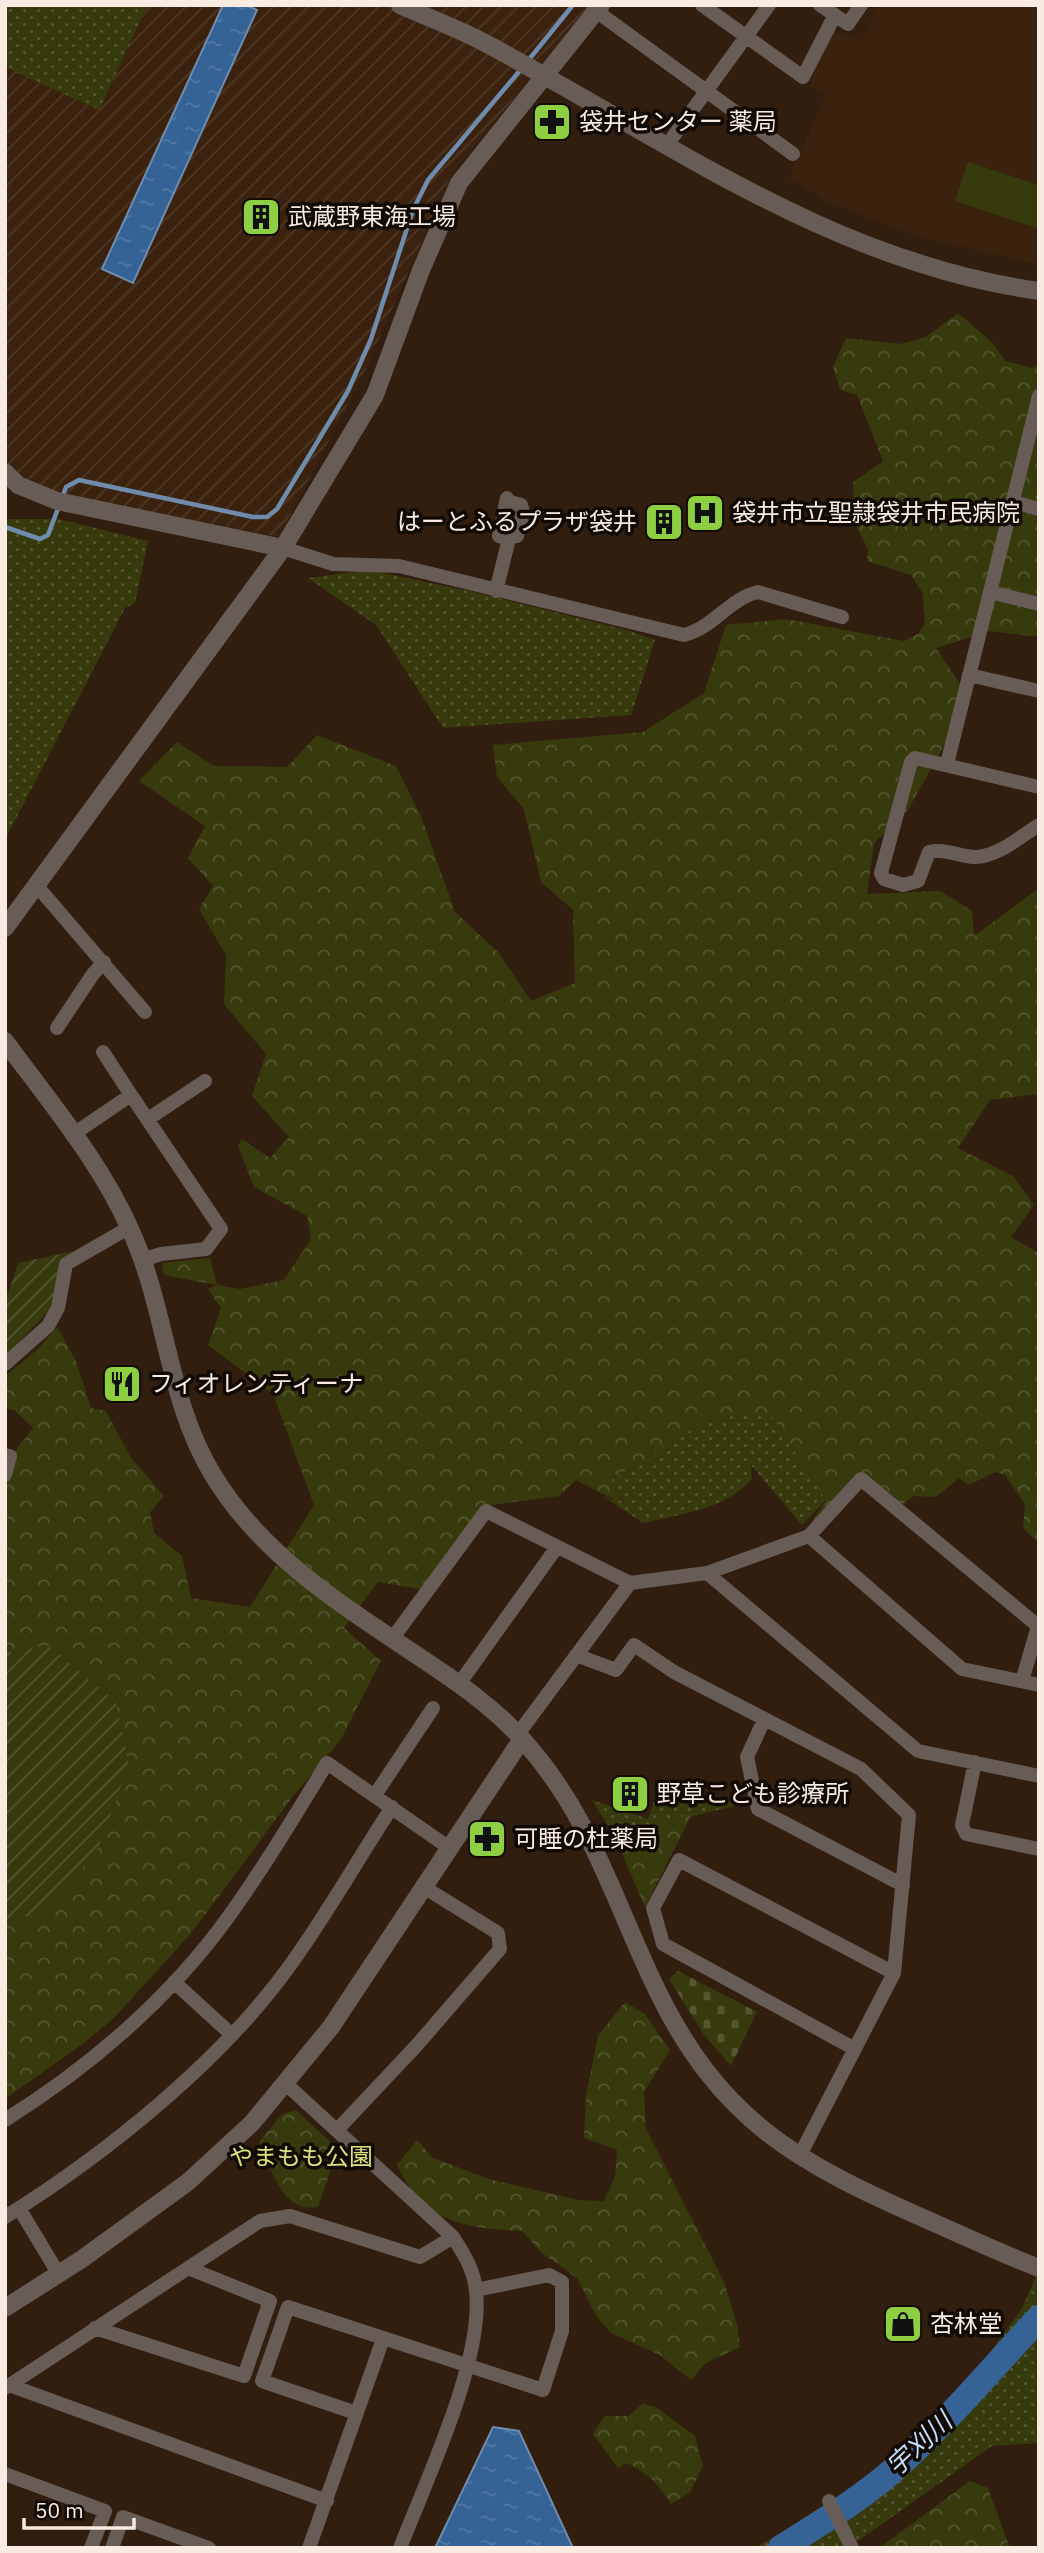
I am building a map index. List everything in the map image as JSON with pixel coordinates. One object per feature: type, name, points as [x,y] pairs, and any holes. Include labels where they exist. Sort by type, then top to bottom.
[{"type":"street","points":[[400,5],[484,42],[749,193],[870,247],[971,278],[1039,291]]},
{"type":"street","points":[[702,5],[803,78],[835,15]]},
{"type":"street","points":[[667,145],[769,5]]},
{"type":"street","points":[[820,5],[848,24],[861,5]]},
{"type":"street","points":[[5,928],[283,548],[375,395],[421,270],[460,183],[599,8],[793,155]]},
{"type":"street","points":[[947,764],[1037,416],[1039,396]]},
{"type":"street","points":[[5,472],[18,485],[57,501],[283,548],[333,565],[399,566],[684,635],[713,621],[747,594],[758,592],[842,617]]},
{"type":"street","points":[[496,591],[510,536],[517,536],[523,512],[521,505],[507,499]]},
{"type":"street","points":[[1013,502],[1039,509]]},
{"type":"street","points":[[990,592],[1039,604]]},
{"type":"street","points":[[970,675],[1039,691]]},
{"type":"street","points":[[1039,787],[915,758],[911,762],[881,873],[884,879],[903,886],[918,881],[929,852],[937,850],[975,858],[990,854],[1039,825]]},
{"type":"street","points":[[37,886],[145,1012]]},
{"type":"street","points":[[57,1028],[104,962]]},
{"type":"street","points":[[5,1041],[72,1135],[130,1227],[142,1260],[188,1427],[226,1495],[269,1548],[392,1639],[459,1684],[520,1736],[552,1775],[583,1822],[656,1990],[703,2071],[734,2105],[799,2157],[870,2194],[1037,2265]]},
{"type":"street","points":[[103,1052],[221,1229],[206,1250],[161,1254],[142,1260]]},
{"type":"street","points":[[148,1119],[205,1081]]},
{"type":"street","points":[[72,1135],[131,1095]]},
{"type":"street","points":[[5,1364],[48,1326],[58,1308],[66,1264],[110,1236],[130,1227]]},
{"type":"street","points":[[5,1455],[10,1456],[5,1475]]},
{"type":"street","points":[[392,1639],[486,1511],[630,1583],[707,1573],[809,1536],[861,1479],[1038,1624],[1022,1681]]},
{"type":"street","points":[[809,1536],[962,1669],[1039,1685]]},
{"type":"street","points":[[459,1684],[556,1547]]},
{"type":"street","points":[[707,1573],[918,1751],[1039,1776]]},
{"type":"street","points":[[5,2308],[188,2182],[252,2123],[286,2084],[331,2027],[520,1736],[630,1583]]},
{"type":"street","points":[[576,1655],[616,1670],[634,1645],[674,1672],[861,1769],[909,1815],[894,1973],[799,2157]]},
{"type":"street","points":[[375,1796],[433,1708]]},
{"type":"street","points":[[764,1720],[747,1757],[758,1809],[903,1885]]},
{"type":"street","points":[[975,1762],[962,1825],[966,1834],[1039,1849]]},
{"type":"street","points":[[5,2120],[84,2065],[174,1982],[229,1916],[327,1763],[448,1847]]},
{"type":"street","points":[[5,2217],[135,2123],[232,2035],[291,1965],[391,1807]]},
{"type":"street","points":[[855,2049],[663,1944],[653,1908],[679,1860],[894,1973]]},
{"type":"street","points":[[338,2129],[418,2045],[500,1949],[498,1933],[422,1886]]},
{"type":"street","points":[[174,1982],[232,2035]]},
{"type":"street","points":[[286,2084],[453,2237],[468,2261],[476,2290],[477,2334],[467,2368],[400,2548]]},
{"type":"street","points":[[19,2208],[58,2273]]},
{"type":"street","points":[[7,2386],[260,2221],[290,2216],[420,2257],[453,2237]]},
{"type":"street","points":[[95,2328],[244,2376],[270,2301],[188,2268]]},
{"type":"street","points":[[356,2413],[262,2381],[288,2307],[467,2368],[543,2390],[562,2331],[562,2282],[550,2275],[476,2290]]},
{"type":"street","points":[[309,2548],[383,2339]]},
{"type":"street","points":[[7,2386],[327,2501]]},
{"type":"street","points":[[5,2474],[105,2511],[91,2548]]},
{"type":"street","points":[[829,2501],[852,2548]]},
{"type":"street","points":[[113,2548],[123,2517],[209,2548]]},
{"type":"shaded area","points":[[5,5],[590,5],[451,175],[365,371],[279,537],[79,498],[31,483],[11,469],[5,459]]},
{"type":"shaded area","points":[[878,5],[1039,5],[1039,265],[913,235],[829,202],[789,179],[826,94],[809,87],[830,31],[862,40]]},
{"type":"green space","points":[[5,5],[148,5],[99,110],[5,67]]},
{"type":"green space","points":[[968,162],[1039,185],[1039,229],[955,201]]},
{"type":"green space","points":[[958,313],[992,342],[1005,361],[1032,368],[1039,364],[1039,637],[990,631],[936,648],[964,690],[966,706],[908,810],[874,843],[867,894],[941,891],[972,911],[974,936],[1039,888],[1039,1094],[990,1100],[958,1148],[1013,1176],[1034,1205],[1011,1237],[1039,1253],[1039,1544],[1023,1528],[1025,1504],[1005,1475],[995,1472],[969,1485],[959,1478],[936,1497],[914,1496],[899,1507],[860,1471],[817,1521],[811,1523],[826,1500],[773,1417],[746,1414],[713,1419],[663,1445],[644,1464],[611,1477],[623,1504],[576,1480],[559,1496],[484,1506],[420,1589],[378,1582],[344,1628],[381,1661],[340,1741],[294,1795],[193,1931],[114,2018],[84,2043],[5,2099],[5,1481],[13,1454],[33,1428],[14,1410],[5,1408],[5,1376],[38,1349],[57,1327],[76,1361],[91,1408],[106,1411],[131,1458],[164,1496],[150,1512],[154,1533],[182,1556],[191,1598],[250,1607],[314,1505],[273,1394],[208,1345],[221,1308],[208,1289],[216,1285],[164,1275],[162,1263],[210,1258],[217,1285],[240,1289],[284,1280],[311,1239],[307,1216],[254,1187],[238,1146],[242,1139],[270,1158],[289,1137],[252,1096],[266,1054],[224,1004],[226,955],[199,909],[213,886],[188,858],[205,826],[139,781],[177,742],[214,766],[287,767],[317,735],[396,766],[421,816],[455,912],[498,952],[531,1001],[575,983],[573,910],[541,882],[524,809],[497,777],[493,745],[643,732],[704,693],[726,625],[786,619],[904,641],[919,633],[925,623],[923,594],[911,575],[867,561],[868,549],[855,524],[853,482],[883,461],[857,395],[840,390],[833,367],[846,338],[900,344],[926,337]]},
{"type":"green space","points":[[5,519],[59,519],[148,541],[135,603],[125,608],[5,840]]},
{"type":"green space","points":[[369,570],[478,593],[627,630],[655,640],[631,715],[443,728],[376,625],[308,578]]},
{"type":"green space","points":[[79,1250],[62,1271],[50,1310],[5,1356],[5,1294],[8,1294],[18,1263]]},
{"type":"green space","points":[[740,1413],[771,1414],[826,1500],[802,1525],[751,1465],[752,1479],[716,1504],[643,1523],[603,1496],[624,1503],[610,1478],[644,1464],[662,1445],[682,1434],[713,1419]]},
{"type":"green space","points":[[48,1645],[116,1702],[129,1765],[98,1848],[58,1899],[37,1915],[5,1919],[5,1653]]},
{"type":"green space","points":[[660,1782],[718,1799],[747,1803],[614,1835],[592,1800],[648,1819]]},
{"type":"green space","points":[[692,1814],[645,1907],[614,1835]]},
{"type":"green space","points":[[678,1971],[757,2012],[731,2066],[704,2035],[669,1979]]},
{"type":"green space","points":[[625,2002],[645,2014],[670,2050],[644,2092],[646,2129],[724,2282],[737,2324],[740,2347],[706,2363],[691,2380],[660,2355],[611,2333],[597,2317],[577,2278],[542,2253],[522,2231],[482,2228],[448,2219],[433,2211],[420,2199],[397,2165],[417,2140],[433,2158],[489,2179],[578,2200],[604,2201],[615,2176],[617,2150],[584,2138],[586,2096],[598,2036]]},
{"type":"green space","name":"やまもも公園","points":[[296,2110],[338,2149],[318,2207],[295,2204],[287,2197],[259,2142],[282,2114]]},
{"type":"green space","points":[[1039,2270],[1039,2443],[992,2446],[848,2548],[755,2548],[816,2512],[902,2451],[975,2374],[1022,2308]]},
{"type":"green space","points":[[642,2404],[656,2407],[695,2436],[703,2466],[690,2492],[671,2504],[657,2485],[641,2471],[627,2463],[618,2468],[593,2434],[604,2416],[629,2416]]},
{"type":"green space","points":[[970,2481],[988,2488],[1010,2548],[879,2548]]},
{"type":"water","points":[[223,5],[246,5],[257,10],[133,283],[102,269]]},
{"type":"water","points":[[493,2427],[519,2431],[573,2548],[435,2548]]},
{"type":"waterway","points":[[527,62],[573,5]]},
{"type":"waterway","points":[[62,498],[66,487],[79,480],[253,517],[267,517],[277,509],[348,391],[371,339],[413,210],[428,180],[522,68]]},
{"type":"waterway","points":[[5,527],[40,539],[48,535],[59,506]]},
{"type":"waterway","name":"宇刈川","points":[[781,2548],[891,2472],[949,2416],[1039,2318]]},
{"type":"place","name":"袋井センター 薬局","points":[[552,122]]},
{"type":"place","name":"武蔵野東海工場","points":[[261,217]]},
{"type":"place","name":"袋井市立聖隷袋井市民病院","points":[[705,513]]},
{"type":"place","name":"はーとふるプラザ袋井","points":[[664,522]]},
{"type":"place","name":"フィオレンティーナ","points":[[122,1384]]},
{"type":"place","name":"野草こども診療所","points":[[630,1794]]},
{"type":"place","name":"可睡の杜薬局","points":[[487,1839]]},
{"type":"place","name":"杏林堂","points":[[903,2324]]}]
